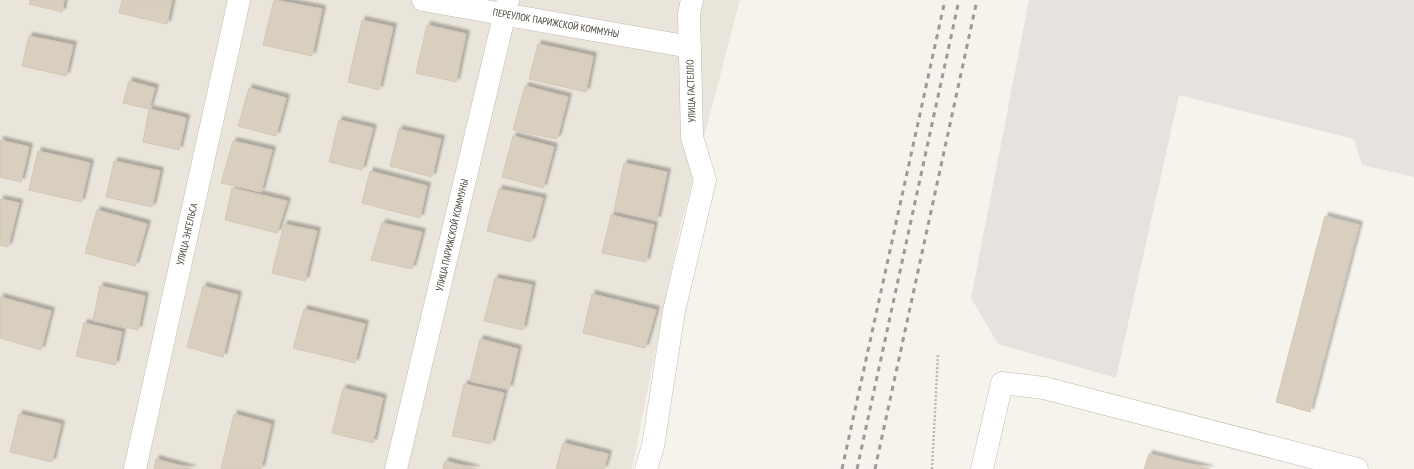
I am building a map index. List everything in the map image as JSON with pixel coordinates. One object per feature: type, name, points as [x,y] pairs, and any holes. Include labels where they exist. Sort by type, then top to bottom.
[{"type":"street","name":"УЛИЦА ЭНГЕЛЬСА","points":[[135,469],[239,0]]},
{"type":"street","name":"ПЕРЕУЛОК ПАРИЖСКОЙ КОММУНЫ","points":[[423,0],[507,7],[690,46]]},
{"type":"street","name":"УЛИЦА ГАСТЕЛЛО","points":[[646,469],[653,446],[674,311],[705,180],[692,137],[689,14],[692,0]]},
{"type":"street","name":"УЛИЦА ПАРИЖСКОЙ КОММУНЫ","points":[[396,469],[507,7]]},
{"type":"street","points":[[982,469],[1002,383],[1044,388],[1357,469]]},
{"type":"path","points":[[932,469],[938,354]]},
{"type":"shaded area","points":[[0,0],[740,0],[679,232],[632,469],[0,469]]},
{"type":"shaded area","points":[[1029,0],[1414,0],[1414,177],[1362,165],[1354,139],[1179,95],[1116,378],[998,344],[971,298]]},
{"type":"building","points":[[30,0],[64,0],[62,12],[29,4]]},
{"type":"building","points":[[122,0],[172,0],[167,24],[119,13]]},
{"type":"building","points":[[274,0],[322,9],[312,56],[263,45]]},
{"type":"building","points":[[362,20],[393,27],[379,90],[348,82]]},
{"type":"building","points":[[427,25],[466,34],[456,82],[416,73]]},
{"type":"building","points":[[29,36],[73,45],[66,76],[22,66]]},
{"type":"building","points":[[538,44],[593,56],[586,92],[529,79]]},
{"type":"building","points":[[129,81],[155,88],[149,109],[123,103]]},
{"type":"building","points":[[525,86],[568,97],[557,139],[513,130]]},
{"type":"building","points":[[249,88],[286,98],[276,136],[238,126]]},
{"type":"building","points":[[149,109],[186,118],[179,150],[143,142]]},
{"type":"building","points":[[339,120],[373,128],[362,170],[329,162]]},
{"type":"building","points":[[399,129],[441,139],[432,177],[390,166]]},
{"type":"building","points":[[513,136],[554,147],[543,188],[502,177]]},
{"type":"building","points":[[0,140],[29,147],[21,182],[0,177]]},
{"type":"building","points":[[233,141],[272,150],[261,192],[221,183]]},
{"type":"building","points":[[38,151],[90,163],[81,202],[29,190]]},
{"type":"building","points":[[114,161],[160,171],[152,207],[106,197]]},
{"type":"building","points":[[624,163],[667,172],[657,220],[614,210]]},
{"type":"building","points":[[370,171],[427,186],[420,218],[362,203]]},
{"type":"building","points":[[232,188],[287,201],[277,233],[225,220]]},
{"type":"building","points":[[499,189],[543,198],[531,242],[487,231]]},
{"type":"building","points":[[0,199],[19,203],[8,247],[0,245]]},
{"type":"building","points":[[97,210],[147,224],[135,266],[85,253]]},
{"type":"building","points":[[611,215],[654,225],[646,262],[602,253]]},
{"type":"building","points":[[1325,216],[1359,225],[1310,412],[1276,402]]},
{"type":"building","points":[[382,223],[422,232],[412,269],[371,260]]},
{"type":"building","points":[[284,224],[317,231],[305,281],[272,273]]},
{"type":"building","points":[[495,278],[532,285],[523,330],[484,321]]},
{"type":"building","points":[[100,286],[145,296],[138,330],[93,320]]},
{"type":"building","points":[[203,286],[238,295],[223,357],[187,347]]},
{"type":"building","points":[[592,294],[656,310],[645,348],[583,333]]},
{"type":"building","points":[[0,297],[51,311],[41,350],[0,338]]},
{"type":"building","points":[[304,309],[365,324],[355,363],[293,348]]},
{"type":"building","points":[[84,323],[122,332],[115,365],[76,356]]},
{"type":"building","points":[[480,339],[518,349],[509,389],[470,381]]},
{"type":"building","points":[[464,384],[504,393],[491,444],[452,436]]},
{"type":"building","points":[[343,388],[383,398],[373,443],[332,433]]},
{"type":"building","points":[[19,414],[61,424],[52,462],[10,452]]},
{"type":"building","points":[[234,414],[271,424],[261,469],[221,469]]},
{"type":"building","points":[[563,443],[608,454],[604,469],[556,469]]},
{"type":"building","points":[[1149,454],[1210,469],[1144,469]]},
{"type":"building","points":[[156,459],[192,469],[154,469]]},
{"type":"building","points":[[445,461],[476,469],[443,469]]},
{"type":"railway","points":[[842,469],[945,0]]},
{"type":"railway","points":[[857,469],[959,0]]},
{"type":"railway","points":[[875,469],[977,0]]}]
